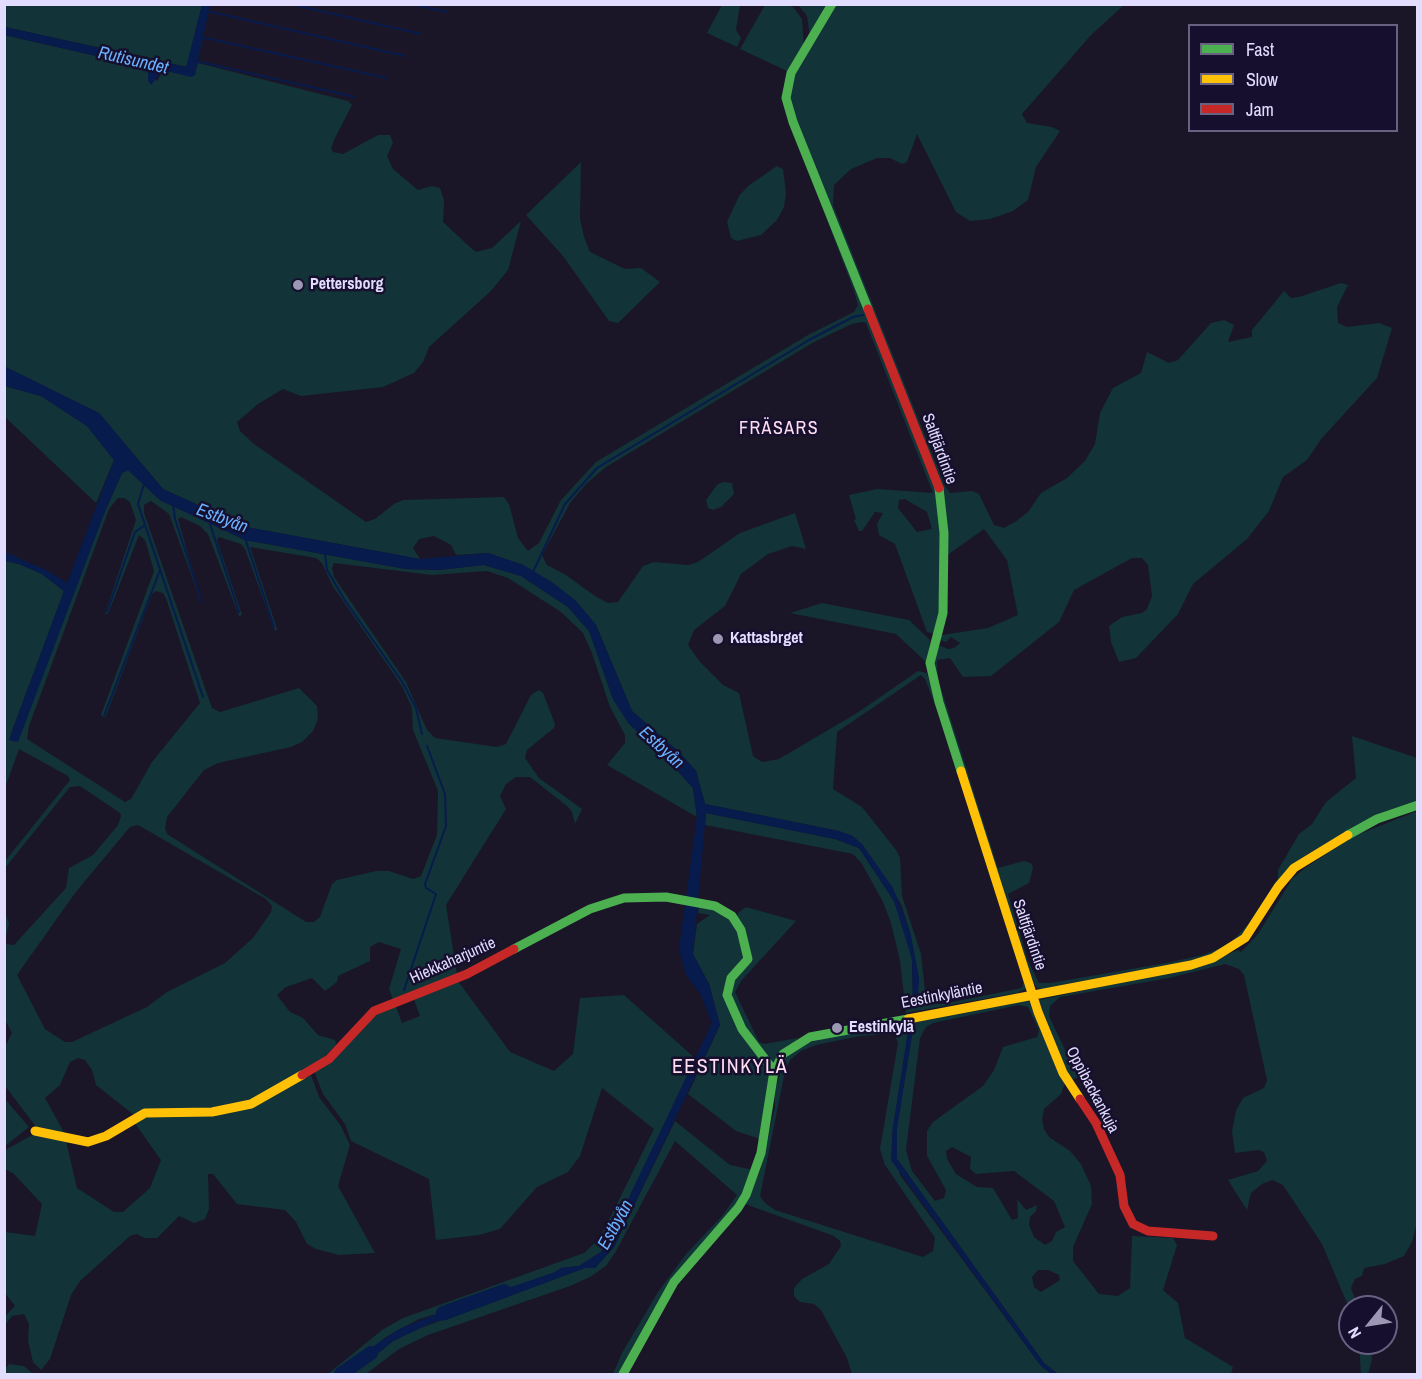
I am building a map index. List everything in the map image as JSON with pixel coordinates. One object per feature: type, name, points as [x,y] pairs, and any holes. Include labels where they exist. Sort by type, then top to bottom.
[{"type":"street","name":"Saltfjärdintie","points":[[832,4],[792,73],[786,98],[788,108],[939,488],[944,533],[943,613],[931,653],[931,675],[995,881],[1033,993]]},
{"type":"street","name":"Eestinkyläntie","points":[[623,1374],[674,1282],[738,1208],[746,1195],[761,1153],[774,1071],[783,1054],[795,1044],[810,1037],[1033,993],[1191,965],[1222,954],[1245,938],[1278,886],[1294,868],[1312,854],[1377,819],[1418,805]]},
{"type":"street","name":"Hiekkaharjuntie","points":[[35,1131],[88,1142],[106,1136],[145,1113],[212,1112],[251,1104],[329,1059],[361,1022],[382,1007],[467,974],[607,903],[649,895],[702,903],[726,911],[741,930],[748,959],[731,978],[727,995],[742,1029],[774,1071]]},
{"type":"street","name":"Oppibackankuja","points":[[1033,993],[1064,1073],[1096,1123],[1120,1176],[1128,1219],[1148,1231],[1213,1236]]},
{"type":"green space","points":[[5,5],[202,5],[187,67],[5,27]]},
{"type":"green space","points":[[722,5],[740,5],[736,30],[741,38],[737,47],[707,33]]},
{"type":"green space","points":[[765,5],[793,7],[802,19],[804,47],[789,72],[740,49]]},
{"type":"green space","points":[[798,5],[830,6],[810,38],[807,16]]},
{"type":"green space","points":[[835,5],[1124,5],[1091,35],[1022,114],[1027,123],[1052,127],[1060,131],[1036,167],[1028,200],[1013,211],[990,219],[970,221],[956,212],[917,134],[907,162],[902,164],[890,158],[877,158],[851,169],[834,185],[833,205],[945,486],[950,493],[972,491],[979,494],[994,525],[1004,528],[1015,522],[1028,512],[1041,493],[1067,478],[1085,461],[1095,444],[1100,413],[1113,388],[1141,373],[1147,352],[1169,363],[1178,360],[1211,323],[1224,320],[1234,325],[1228,342],[1252,337],[1252,330],[1284,291],[1291,298],[1299,297],[1341,283],[1348,285],[1337,307],[1338,323],[1347,327],[1379,323],[1392,328],[1377,378],[1322,438],[1307,460],[1283,477],[1269,511],[1247,539],[1193,584],[1178,614],[1136,658],[1119,662],[1111,642],[1109,626],[1122,617],[1142,613],[1147,609],[1152,596],[1148,565],[1142,558],[1132,558],[1074,590],[1059,622],[991,676],[963,677],[950,658],[937,660],[938,679],[998,868],[1024,861],[1031,863],[1033,868],[1029,883],[1008,894],[1028,961],[1039,983],[1166,963],[1203,955],[1228,945],[1247,926],[1278,878],[1278,870],[1299,834],[1312,824],[1326,802],[1356,778],[1352,736],[1417,758],[1417,802],[1386,811],[1356,825],[1302,858],[1242,936],[1218,952],[1198,959],[1042,989],[1037,988],[1034,984],[932,671],[936,644],[948,649],[960,643],[951,637],[946,642],[938,639],[942,635],[988,628],[1018,615],[1007,560],[984,529],[946,556],[946,518],[789,100],[791,80]]},
{"type":"green space","points":[[4,35],[140,66],[157,81],[163,70],[193,76],[198,63],[348,101],[352,105],[334,140],[331,149],[333,152],[343,154],[378,135],[390,135],[393,143],[387,156],[393,169],[418,190],[432,186],[440,188],[444,200],[443,222],[476,252],[492,248],[521,221],[508,270],[491,291],[429,347],[423,362],[414,373],[383,387],[301,396],[283,389],[258,404],[237,422],[240,431],[254,444],[366,522],[375,519],[403,500],[504,497],[509,504],[518,538],[528,551],[539,543],[561,500],[596,462],[808,335],[854,312],[858,305],[854,291],[794,133],[933,475],[942,517],[941,607],[935,634],[927,632],[895,544],[879,535],[877,524],[883,513],[875,512],[862,531],[859,531],[854,520],[856,519],[849,495],[877,489],[933,493],[866,323],[862,322],[852,324],[814,342],[606,467],[586,484],[570,503],[542,555],[547,565],[566,575],[595,596],[608,603],[618,602],[643,566],[654,562],[688,565],[698,562],[740,533],[795,513],[806,549],[792,546],[768,554],[741,574],[725,606],[694,630],[688,645],[700,662],[723,685],[739,693],[753,756],[762,762],[779,759],[857,713],[918,671],[927,673],[1027,988],[1017,993],[906,1013],[900,961],[891,923],[883,902],[862,864],[853,854],[705,825],[706,813],[835,839],[859,848],[894,901],[906,935],[912,959],[913,1004],[919,979],[910,932],[901,904],[862,844],[839,831],[705,804],[696,771],[680,753],[632,711],[596,625],[576,601],[553,583],[523,565],[488,553],[456,555],[451,545],[434,536],[419,539],[413,548],[420,559],[246,527],[163,489],[99,413],[8,370],[4,366]],"holes":[[[905,499],[927,512],[932,529],[917,532],[898,508],[899,500]],[[921,675],[925,679],[939,715],[1024,980],[1022,988],[943,1004],[929,1004],[926,1000],[921,954],[902,896],[900,858],[896,850],[862,807],[833,789],[837,732]]]},
{"type":"green space","points":[[581,162],[580,219],[590,252],[625,269],[641,268],[660,282],[618,323],[609,321],[563,256],[526,215]]},
{"type":"green space","points":[[777,166],[783,169],[786,193],[784,207],[777,220],[761,235],[737,241],[731,238],[727,222],[739,196],[748,186]]},
{"type":"green space","points":[[4,386],[41,396],[87,426],[114,460],[96,503],[5,417]]},
{"type":"green space","points":[[128,470],[160,500],[245,540],[406,569],[439,570],[484,565],[521,576],[568,607],[589,631],[613,699],[629,724],[658,749],[693,788],[697,817],[607,765],[625,743],[625,735],[610,707],[583,633],[561,612],[508,578],[487,571],[432,575],[334,563],[332,568],[334,577],[406,682],[427,730],[435,738],[497,747],[506,744],[531,695],[539,690],[543,693],[555,724],[554,728],[527,750],[525,758],[539,778],[582,809],[575,824],[572,812],[567,806],[530,777],[516,777],[506,784],[500,796],[506,809],[446,905],[457,975],[393,1000],[389,989],[401,949],[379,942],[370,947],[370,961],[338,976],[337,982],[325,991],[312,978],[286,987],[277,995],[290,1012],[303,1018],[318,1035],[335,1040],[336,1045],[322,1059],[249,1101],[192,1111],[134,1115],[96,1085],[92,1070],[85,1060],[78,1058],[70,1062],[60,1085],[45,1098],[65,1134],[37,1128],[5,1086],[5,1047],[12,1033],[5,1020],[5,940],[6,944],[14,945],[66,888],[69,868],[93,855],[118,825],[121,816],[120,813],[80,786],[70,787],[5,868],[5,861],[70,780],[68,776],[19,749],[5,788],[5,561],[19,564],[42,574],[64,591],[9,739],[106,509],[122,473]],"holes":[[[118,498],[124,498],[130,502],[136,520],[105,614],[108,614],[139,535],[145,540],[154,571],[101,715],[104,718],[106,716],[152,594],[156,591],[163,593],[166,598],[200,703],[152,762],[131,799],[125,802],[27,739],[29,726],[109,509]],[[151,501],[169,514],[202,604],[178,519],[181,517],[200,526],[208,534],[239,616],[242,615],[217,540],[219,537],[241,544],[245,549],[275,631],[277,629],[250,547],[316,558],[322,563],[332,585],[402,686],[412,708],[413,730],[438,791],[437,835],[421,876],[413,879],[389,871],[376,871],[337,880],[332,884],[320,917],[314,922],[306,922],[167,834],[165,828],[167,817],[204,770],[218,763],[291,747],[302,742],[313,731],[318,719],[317,706],[299,688],[220,712],[212,708],[144,513],[144,505]],[[138,825],[266,899],[272,906],[271,912],[253,938],[225,963],[167,992],[147,1007],[72,1042],[65,1042],[45,1029],[17,975],[75,893],[130,827]]]},
{"type":"green space","points":[[723,482],[732,483],[734,494],[721,507],[713,510],[708,508],[706,500],[717,485]]},
{"type":"green space","points":[[822,603],[909,620],[930,640],[927,663],[896,634],[790,613]]},
{"type":"green space","points":[[1417,811],[1418,1219],[1412,1242],[1404,1256],[1385,1264],[1364,1268],[1362,1276],[1355,1279],[1351,1288],[1354,1295],[1344,1295],[1322,1244],[1283,1185],[1272,1180],[1262,1184],[1251,1193],[1247,1210],[1228,1180],[1258,1171],[1267,1161],[1264,1152],[1258,1150],[1235,1153],[1232,1131],[1236,1111],[1243,1098],[1264,1088],[1267,1080],[1244,975],[1239,969],[1225,964],[1169,978],[1060,997],[1050,1006],[1049,1016],[1078,1077],[1070,1081],[1038,1000],[1200,966],[1238,950],[1241,952],[1258,934],[1292,879],[1352,837]]},
{"type":"green space","points":[[699,906],[713,907],[734,921],[745,961],[728,979],[723,991],[728,1008],[772,1072],[760,1139],[736,1131],[688,1094],[720,1025],[709,984],[693,954],[697,924],[710,915],[698,913]]},
{"type":"green space","points":[[746,907],[796,921],[741,981],[735,992],[759,1042],[764,1044],[798,1038],[774,1062],[767,1060],[731,1004],[731,985],[746,967],[737,918],[738,913]]},
{"type":"green space","points":[[5,911],[9,924],[5,940]]},
{"type":"green space","points":[[458,981],[510,1052],[554,1071],[573,1054],[580,998],[624,995],[696,1059],[643,1172],[601,1252],[579,1266],[561,1268],[555,1273],[494,1293],[474,1303],[419,1319],[386,1337],[340,1374],[328,1374],[382,1330],[403,1318],[584,1253],[599,1239],[654,1129],[602,1088],[580,1156],[568,1172],[537,1187],[500,1229],[479,1235],[436,1240],[429,1179],[351,1141],[345,1124],[323,1094],[314,1071],[364,1022],[395,1004],[402,1023],[420,1016],[413,997]]},
{"type":"green space","points":[[1030,999],[1065,1083],[1061,1094],[1044,1109],[1042,1119],[1044,1129],[1049,1137],[1070,1151],[1081,1164],[1091,1186],[1092,1204],[1073,1247],[1073,1261],[1099,1294],[1118,1296],[1130,1288],[1132,1236],[1173,1238],[1177,1245],[1163,1290],[1178,1303],[1185,1338],[1233,1367],[1231,1374],[1058,1374],[1044,1363],[897,1159],[897,1128],[913,1024],[909,1026],[892,1136],[900,1175],[1041,1366],[1052,1374],[852,1374],[847,1358],[821,1310],[814,1304],[800,1302],[794,1296],[794,1288],[802,1279],[829,1264],[841,1246],[840,1241],[834,1236],[745,1204],[760,1171],[775,1107],[774,1092],[785,1059],[795,1049],[831,1037]],"holes":[[[1019,1005],[1028,1007],[1039,1030],[1037,1037],[1003,1047],[994,1070],[983,1086],[933,1122],[927,1131],[927,1156],[946,1190],[944,1198],[935,1201],[912,1171],[906,1150],[920,1038],[926,1027],[933,1023]],[[894,1034],[898,1043],[880,1149],[885,1165],[935,1238],[933,1251],[923,1257],[775,1210],[760,1196],[785,1071],[790,1060],[801,1051],[816,1045],[860,1036]],[[952,1147],[971,1157],[970,1169],[976,1174],[1014,1171],[1054,1201],[1065,1227],[1056,1232],[1052,1241],[1045,1245],[1034,1237],[1029,1225],[1030,1217],[1036,1211],[1037,1205],[1026,1210],[1017,1199],[1018,1218],[1012,1220],[993,1188],[977,1187],[956,1174],[947,1159],[946,1151]],[[1038,1270],[1048,1270],[1059,1275],[1060,1280],[1041,1292],[1034,1287],[1032,1277]]]},
{"type":"green space","points":[[311,1075],[319,1097],[341,1126],[350,1145],[338,1186],[375,1253],[339,1255],[316,1249],[307,1244],[296,1222],[285,1210],[237,1204],[213,1174],[208,1174],[209,1209],[205,1219],[194,1223],[179,1216],[157,1238],[144,1238],[137,1234],[130,1236],[80,1281],[71,1295],[50,1359],[41,1370],[33,1362],[28,1341],[29,1324],[24,1314],[12,1316],[5,1325],[5,1316],[15,1306],[5,1293],[5,1232],[35,1236],[42,1204],[14,1174],[5,1169],[4,1152],[36,1133],[66,1141],[77,1188],[114,1212],[123,1212],[150,1188],[161,1160],[134,1122],[146,1116],[224,1113]]},
{"type":"green space","points":[[4,1098],[29,1127],[5,1146],[4,1146]]},
{"type":"green space","points":[[675,1121],[730,1165],[753,1170],[741,1198],[674,1277],[649,1317],[620,1374],[613,1374],[622,1353],[658,1292],[686,1254],[722,1216],[737,1195],[675,1141],[606,1266],[590,1277],[570,1286],[428,1335],[399,1349],[366,1374],[353,1374],[393,1341],[415,1330],[585,1268],[595,1268],[614,1247]]},
{"type":"green space","points":[[1360,1355],[1371,1355],[1368,1374],[1361,1374]]},
{"type":"green space","points":[[9,1364],[24,1366],[33,1374],[5,1374],[5,1369]]},
{"type":"water","name":"Rutisundet","points":[[202,5],[210,5],[195,75],[191,77],[163,70],[151,85],[148,81],[148,70],[140,66],[5,35],[5,27],[186,67]]},
{"type":"water","points":[[4,366],[99,413],[163,489],[246,527],[420,559],[488,553],[523,565],[553,583],[576,601],[596,625],[632,711],[680,753],[696,771],[705,804],[839,831],[853,836],[862,844],[893,888],[910,932],[919,979],[917,1008],[913,1004],[912,959],[894,901],[859,848],[835,839],[706,813],[693,954],[709,984],[720,1025],[614,1247],[595,1268],[585,1268],[446,1320],[436,1321],[393,1341],[353,1374],[340,1374],[355,1364],[368,1350],[399,1329],[444,1311],[474,1303],[494,1293],[561,1268],[579,1266],[601,1252],[712,1023],[701,995],[686,975],[679,949],[697,817],[693,788],[658,749],[629,724],[613,699],[589,631],[568,607],[521,576],[484,565],[439,570],[406,569],[245,540],[160,500],[128,470],[122,473],[106,509],[18,742],[9,740],[64,591],[42,574],[19,564],[5,561],[5,552],[48,571],[67,583],[114,460],[87,426],[41,396],[5,386]]},
{"type":"water","points":[[914,1024],[897,1128],[897,1159],[1044,1363],[1058,1374],[1052,1374],[1041,1366],[891,1160],[893,1126],[909,1026]]},
{"type":"waterway","points":[[290,4],[421,34]]},
{"type":"waterway","points":[[411,4],[446,12]]},
{"type":"waterway","points":[[207,11],[405,56]]},
{"type":"waterway","points":[[201,37],[387,78]]},
{"type":"waterway","points":[[196,61],[355,97]]},
{"type":"waterway","points":[[532,574],[565,504],[597,468],[809,340],[853,317],[863,315]]},
{"type":"waterway","points":[[144,484],[138,504],[203,697]]},
{"type":"waterway","points":[[173,504],[175,519],[202,602]]},
{"type":"waterway","points":[[210,524],[239,612]]},
{"type":"waterway","points":[[107,612],[135,532],[145,525]]},
{"type":"waterway","points":[[245,538],[274,627]]},
{"type":"waterway","points":[[325,554],[327,570],[344,599],[403,683],[416,708],[422,734]]},
{"type":"waterway","points":[[104,716],[160,570]]},
{"type":"waterway","points":[[404,990],[436,894],[426,888],[425,884],[446,826],[445,794],[427,746]]},
{"type":"waterway","name":"Estbyån","points":[[443,1313],[504,1291]]},
{"type":"waterway","name":"Estbyån","points":[[341,1374],[371,1353]]},
{"type":"traffic: fast","points":[[832,4],[791,73],[786,98],[793,122],[868,309]]},
{"type":"traffic: fast","points":[[939,488],[944,533],[943,613],[930,663],[939,702],[961,771]]},
{"type":"traffic: fast","points":[[1348,835],[1377,819],[1418,805]]},
{"type":"traffic: fast","points":[[514,949],[590,909],[624,898],[666,897],[715,906],[732,916],[741,930],[748,959],[731,978],[727,995],[742,1029],[774,1071]]},
{"type":"traffic: fast","points":[[623,1374],[674,1282],[738,1208],[746,1195],[761,1153],[774,1071],[783,1054],[810,1037],[908,1019]]},
{"type":"traffic: slow","points":[[961,771],[1038,1012],[1063,1073],[1080,1099]]},
{"type":"traffic: slow","points":[[908,1019],[1191,965],[1213,958],[1245,938],[1278,887],[1294,868],[1348,835]]},
{"type":"traffic: slow","points":[[35,1131],[88,1142],[106,1136],[145,1113],[212,1112],[251,1104],[302,1075]]},
{"type":"traffic: jam","points":[[868,309],[939,488]]},
{"type":"traffic: jam","points":[[302,1075],[329,1059],[374,1011],[467,974],[514,949]]},
{"type":"traffic: jam","points":[[1080,1099],[1096,1123],[1120,1175],[1124,1206],[1133,1224],[1148,1231],[1213,1236]]},
{"type":"place","name":"Pettersborg","points":[[298,285]]},
{"type":"place","name":"Kattasbrget","points":[[718,639]]},
{"type":"place","name":"Eestinkylä","points":[[837,1028]]},
{"type":"district","name":"FRÄSARS","points":[[779,429]]},
{"type":"district","name":"EESTINKYLÄ","points":[[730,1068]]}]
